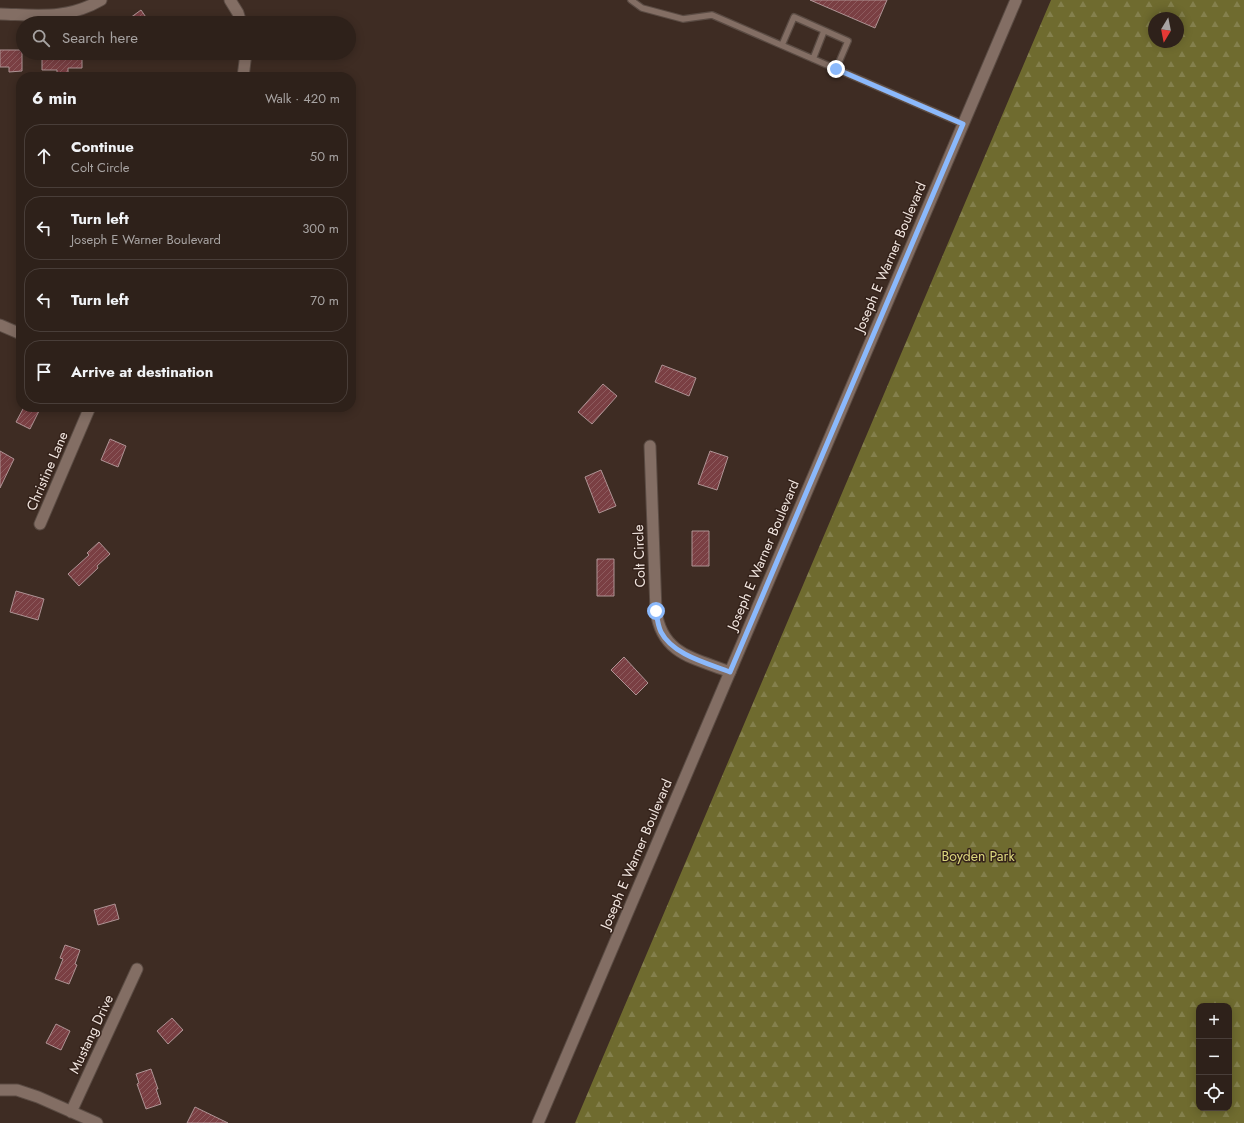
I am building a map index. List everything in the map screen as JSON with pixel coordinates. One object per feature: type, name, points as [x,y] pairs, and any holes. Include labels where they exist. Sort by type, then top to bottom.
[{"type":"main road","points":[[0,14],[55,15],[70,13],[101,0]]},
{"type":"main road","points":[[230,0],[239,16]]},
{"type":"main road","name":"Joseph E Warner Boulevard","points":[[538,1123],[1016,0]]},
{"type":"main road","points":[[244,72],[245,60]]},
{"type":"main road","points":[[0,325],[16,332]]},
{"type":"main road","name":"Christine Lane","points":[[40,524],[88,412]]},
{"type":"main road","name":"Colt Circle","points":[[650,446],[656,611],[661,632],[667,642],[684,654],[730,672]]},
{"type":"main road","name":"Mustang Drive","points":[[71,1112],[137,969]]},
{"type":"main road","points":[[0,1090],[16,1090],[97,1123]]},
{"type":"lane","points":[[631,0],[642,8],[683,19],[712,15],[963,124]]},
{"type":"lane","points":[[782,45],[794,17],[848,41],[836,69]]},
{"type":"lane","points":[[813,59],[824,31]]},
{"type":"green space","name":"Boyden Park","points":[[1051,0],[1244,0],[1244,1123],[575,1123]]},
{"type":"building","points":[[810,0],[887,0],[875,28]]},
{"type":"building","points":[[141,10],[145,16],[133,16]]},
{"type":"building","points":[[0,50],[16,50],[16,60],[22,60],[22,71],[9,72],[9,67],[0,67]]},
{"type":"building","points":[[42,60],[82,60],[82,68],[68,68],[68,72],[42,70]]},
{"type":"building","points":[[662,365],[696,378],[689,396],[655,382]]},
{"type":"building","points":[[603,384],[617,396],[592,424],[578,412]]},
{"type":"building","points":[[21,412],[38,412],[30,429],[16,422]]},
{"type":"building","points":[[110,439],[126,446],[118,467],[101,460]]},
{"type":"building","points":[[0,451],[14,459],[0,488]]},
{"type":"building","points":[[710,451],[728,457],[717,490],[698,484]]},
{"type":"building","points":[[601,470],[616,506],[599,513],[585,477]]},
{"type":"building","points":[[692,531],[709,531],[709,566],[692,566]]},
{"type":"building","points":[[99,542],[110,554],[79,586],[68,574],[89,555],[87,553]]},
{"type":"building","points":[[597,559],[614,559],[614,596],[597,596]]},
{"type":"building","points":[[16,591],[44,599],[38,620],[10,612]]},
{"type":"building","points":[[624,657],[648,683],[636,695],[611,670]]},
{"type":"building","points":[[115,904],[119,919],[98,925],[94,910]]},
{"type":"building","points":[[65,945],[80,950],[75,964],[77,965],[69,984],[55,979],[63,959],[60,958]]},
{"type":"building","points":[[172,1018],[183,1030],[168,1044],[157,1031]]},
{"type":"building","points":[[56,1024],[70,1031],[61,1050],[46,1043]]},
{"type":"building","points":[[151,1069],[158,1089],[156,1089],[161,1104],[146,1109],[137,1084],[139,1083],[136,1074]]},
{"type":"building","points":[[195,1107],[228,1123],[187,1123]]},
{"type":"route","points":[[656,611],[657,622],[661,632],[667,642],[674,648],[684,654],[730,672],[963,124],[836,69]]}]
